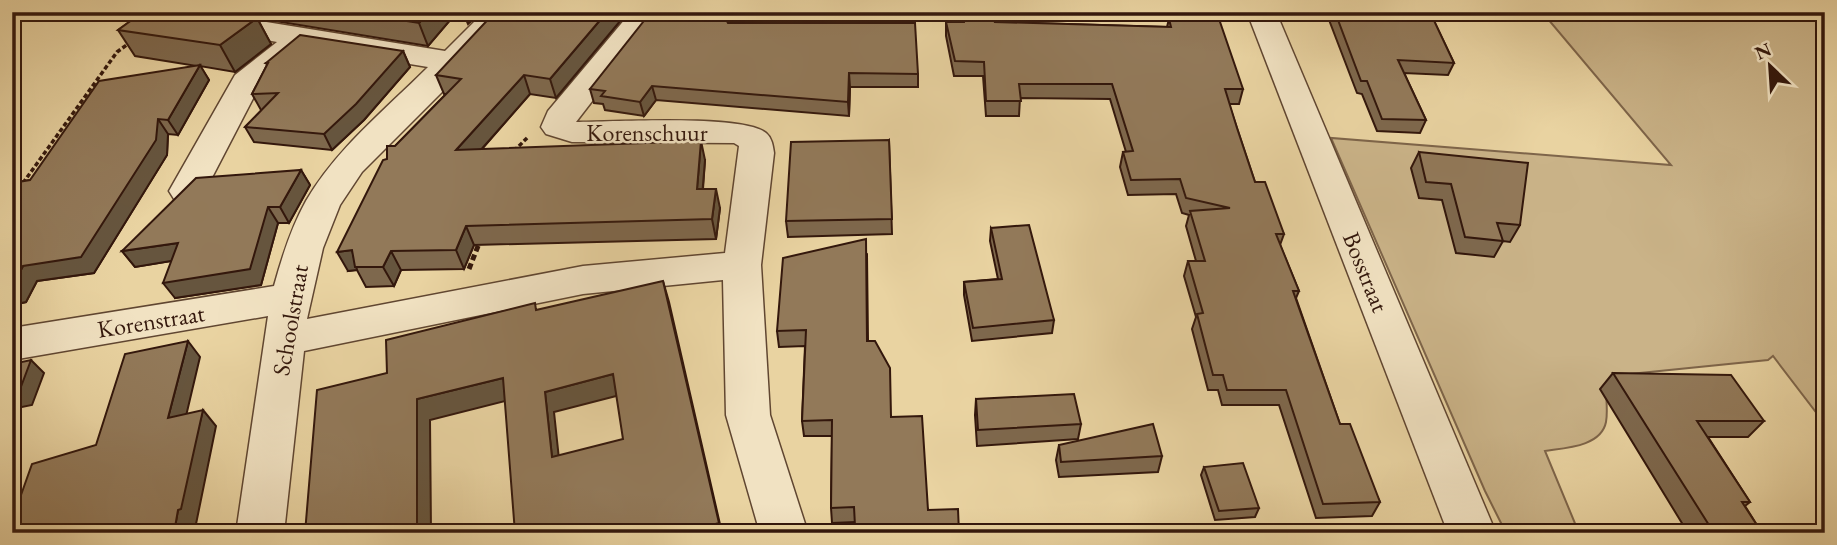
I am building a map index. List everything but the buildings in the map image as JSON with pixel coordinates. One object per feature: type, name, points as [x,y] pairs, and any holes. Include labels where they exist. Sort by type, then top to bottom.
[{"type":"street","name":"Schoolstraat","points":[[260,533],[290,298],[304,248],[323,203],[350,164],[501,12]]},
{"type":"street","name":"Korenschuur","points":[[647,12],[560,118],[558,127],[572,132],[740,133],[755,141],[757,153],[741,265],[748,415],[785,533]]},
{"type":"street","name":"Bosstraat","points":[[1261,12],[1472,533]]},
{"type":"street","points":[[188,18],[454,62]]},
{"type":"street","points":[[187,191],[246,82],[301,37]]},
{"type":"street","points":[[284,339],[583,280],[741,265]]},
{"type":"street","name":"Korenstraat","points":[[12,344],[290,298]]},
{"type":"path","points":[[20,187],[117,52],[139,36]]},
{"type":"path","points":[[509,163],[514,150],[532,133],[558,127]]},
{"type":"path","points":[[455,305],[485,228]]},
{"type":"shaded area","points":[[1542,12],[1825,12],[1825,424],[1773,356],[1768,360],[1630,374],[1606,389],[1606,422],[1597,437],[1581,445],[1545,451],[1579,533],[1506,533],[1485,491],[1331,138],[1671,165]]}]
